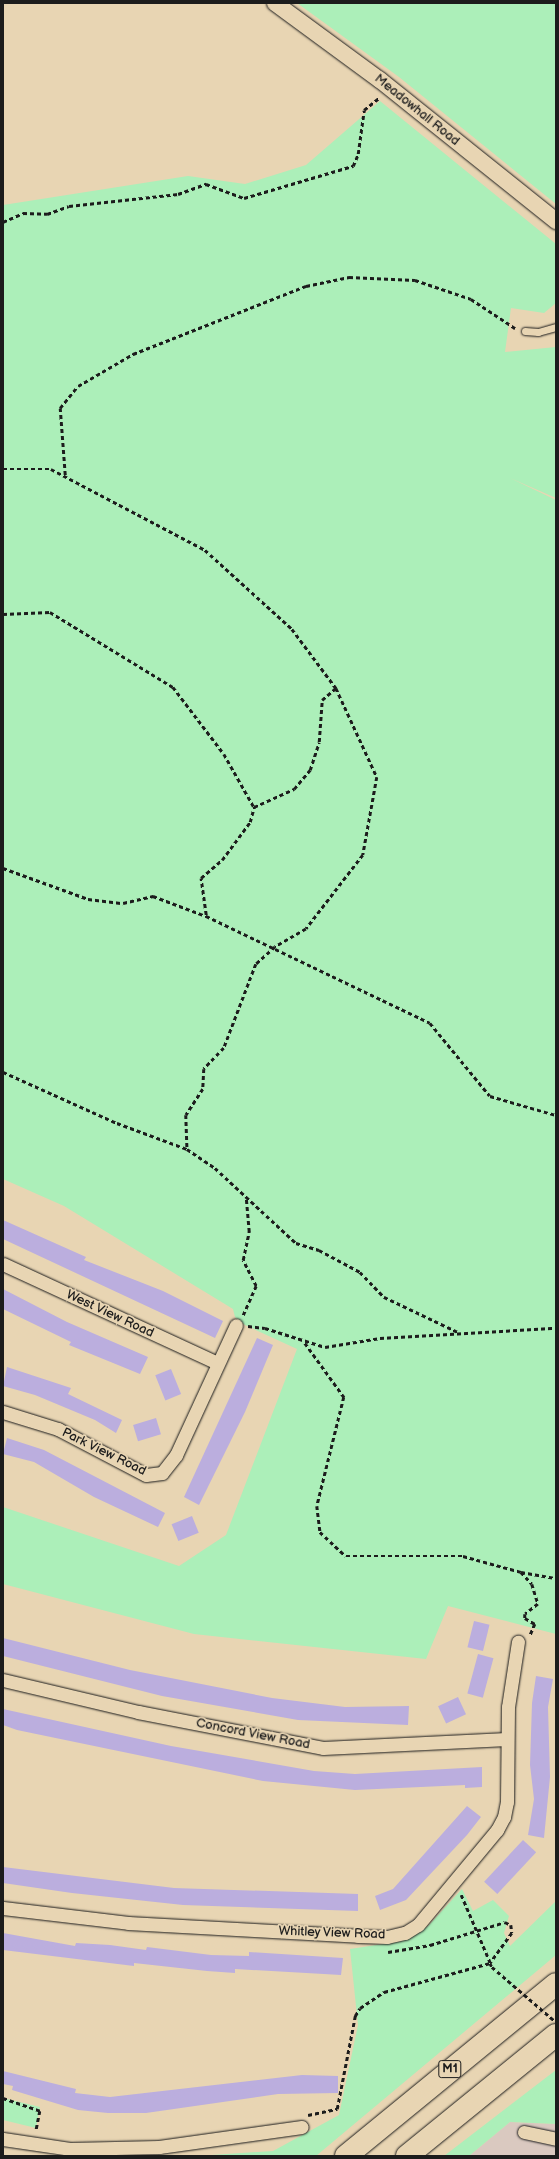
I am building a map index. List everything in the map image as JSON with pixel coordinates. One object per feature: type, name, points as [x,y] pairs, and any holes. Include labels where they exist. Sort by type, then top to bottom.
[{"type":"highway","name":"M1","points":[[346,2156],[556,1984]]},
{"type":"highway","points":[[407,2156],[556,2035]]},
{"type":"street","name":"Meadowhall Road","points":[[275,3],[391,89],[556,221]]},
{"type":"street","name":"West View Road","points":[[3,1264],[217,1363]]},
{"type":"street","name":"Park View Road","points":[[3,1412],[58,1429],[135,1471],[154,1476],[166,1470],[176,1455],[217,1363],[236,1325]]},
{"type":"street","name":"Whitley View Road","points":[[3,1908],[128,1923],[388,1936],[405,1933],[418,1925],[497,1830],[504,1817],[508,1802],[508,1707],[518,1642]]},
{"type":"street","name":"Concord View Road","points":[[3,1680],[138,1712],[323,1748],[507,1739]]},
{"type":"street","points":[[3,2139],[73,2152],[196,2143],[302,2127]]},
{"type":"street","points":[[524,2132],[533,2136],[556,2139]]},
{"type":"lane","points":[[525,331],[538,332],[556,327]]},
{"type":"path","points":[[3,222],[23,213],[47,214],[69,206],[178,194],[206,184],[244,198],[353,166],[358,154],[364,110],[391,89]]},
{"type":"path","points":[[65,475],[60,408],[78,386],[133,354],[306,286],[349,277],[415,280],[471,299],[508,325],[525,331]]},
{"type":"path","points":[[3,469],[51,469],[65,475],[205,550],[292,629],[336,688],[376,777],[363,855],[306,929],[275,947],[256,964],[224,1048],[204,1069],[202,1089],[186,1115],[187,1150]]},
{"type":"path","points":[[3,614],[50,612],[174,687],[224,754],[254,807],[250,822],[222,860],[201,878],[206,916]]},
{"type":"path","points":[[254,807],[294,789],[310,770],[318,742],[322,700],[336,688]]},
{"type":"path","points":[[3,868],[88,899],[123,903],[153,896],[206,916],[275,947],[430,1023],[490,1096],[556,1115]]},
{"type":"path","points":[[3,1072],[117,1123],[187,1150],[215,1168],[296,1243],[319,1250],[360,1272],[384,1297],[458,1332]]},
{"type":"path","points":[[246,1196],[249,1232],[243,1260],[256,1286],[236,1325],[265,1328],[305,1343],[325,1347],[380,1338],[458,1332],[556,1328]]},
{"type":"path","points":[[305,1343],[344,1397],[317,1506],[320,1532],[346,1556],[463,1556],[521,1572],[556,1578]]},
{"type":"path","points":[[518,1642],[531,1635],[535,1624],[525,1618],[525,1614],[538,1604],[532,1584],[521,1572]]},
{"type":"path","points":[[454,1880],[492,1967],[556,2022]]},
{"type":"path","points":[[302,2127],[307,2115],[337,2109],[355,2016],[360,2008],[384,1992],[490,1963],[512,1933],[511,1926],[505,1922],[430,1945],[384,1951]]},
{"type":"path","points":[[3,2098],[40,2111],[33,2144]]},
{"type":"shaded area","points":[[510,2122],[556,2124],[556,2156],[469,2156]]},
{"type":"green space","points":[[297,3],[556,3],[556,204],[399,77]]},
{"type":"green space","points":[[380,101],[556,244],[556,303],[544,313],[511,308],[505,352],[556,347],[556,498],[510,478],[556,500],[556,1634],[448,1606],[426,1659],[194,1634],[3,1584],[3,1507],[179,1566],[226,1535],[297,1349],[245,1325],[235,1317],[233,1309],[64,1206],[3,1179],[3,205],[188,176],[245,184],[306,165]]},
{"type":"green space","points":[[462,1889],[473,1911],[493,1900],[509,1916],[504,1933],[510,1946],[556,1901],[556,1955],[316,2156],[197,2156],[273,2151],[339,2115],[358,2025],[350,1949],[402,1941],[428,1926]]},
{"type":"green space","points":[[556,2070],[556,2124],[510,2122],[469,2156],[444,2156]]},
{"type":"green space","points":[[3,2098],[40,2107],[36,2128],[3,2120]]},
{"type":"building","points":[[3,1220],[86,1257],[84,1260],[163,1291],[223,1321],[215,1338],[3,1239]]},
{"type":"building","points":[[3,1289],[67,1322],[148,1357],[140,1374],[69,1345],[71,1342],[3,1309]]},
{"type":"building","points":[[257,1338],[273,1345],[245,1412],[199,1505],[184,1497]]},
{"type":"building","points":[[7,1367],[71,1388],[68,1394],[122,1420],[116,1433],[95,1420],[35,1395],[3,1386]]},
{"type":"building","points":[[171,1369],[181,1394],[165,1400],[155,1375]]},
{"type":"building","points":[[156,1418],[161,1434],[138,1441],[133,1425]]},
{"type":"building","points":[[7,1438],[44,1450],[165,1513],[158,1527],[94,1497],[34,1462],[3,1454]]},
{"type":"building","points":[[192,1516],[199,1533],[178,1541],[172,1524]]},
{"type":"building","points":[[474,1621],[490,1625],[483,1651],[467,1647]]},
{"type":"building","points":[[3,1638],[130,1670],[272,1698],[345,1707],[409,1706],[408,1725],[298,1720],[162,1696],[3,1656]]},
{"type":"building","points":[[478,1654],[493,1658],[483,1698],[467,1694]]},
{"type":"building","points":[[536,1676],[553,1679],[548,1707],[550,1777],[544,1838],[528,1835],[534,1799],[530,1765],[532,1703]]},
{"type":"building","points":[[458,1697],[466,1714],[446,1724],[438,1706]]},
{"type":"building","points":[[3,1709],[171,1746],[314,1771],[355,1774],[482,1767],[482,1787],[465,1788],[465,1785],[355,1790],[263,1781],[17,1730],[3,1725]]},
{"type":"building","points":[[467,1806],[481,1817],[467,1835],[406,1900],[380,1910],[375,1896],[393,1889]]},
{"type":"building","points":[[523,1840],[536,1852],[497,1894],[484,1882]]},
{"type":"building","points":[[3,1867],[174,1888],[358,1894],[358,1911],[183,1905],[72,1893],[3,1883]]},
{"type":"building","points":[[3,1933],[75,1946],[76,1943],[110,1945],[146,1950],[147,1947],[211,1955],[249,1956],[249,1952],[343,1958],[341,1975],[235,1969],[235,1973],[134,1963],[134,1966],[3,1950]]},
{"type":"building","points":[[3,2071],[76,2089],[75,2093],[110,2097],[302,2075],[338,2076],[338,2093],[278,2094],[146,2113],[108,2113],[78,2110],[12,2090],[13,2086],[3,2084]]}]
